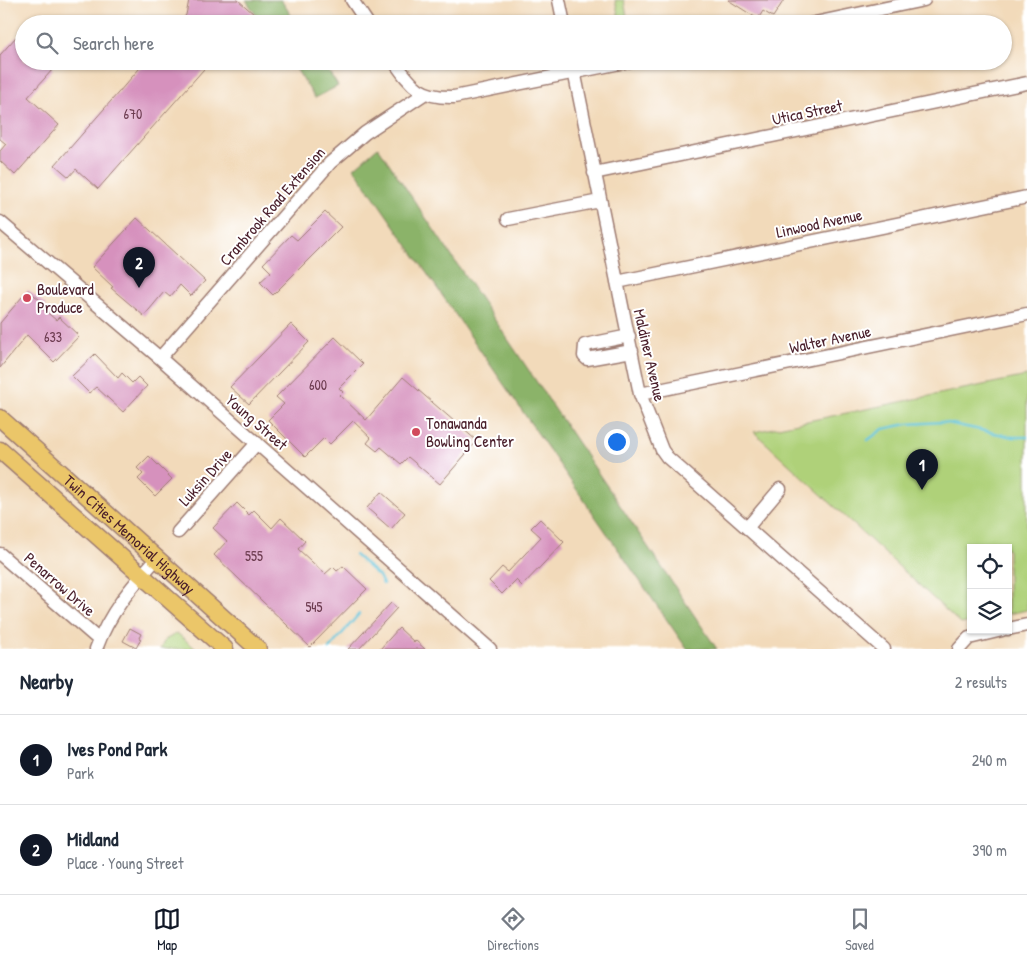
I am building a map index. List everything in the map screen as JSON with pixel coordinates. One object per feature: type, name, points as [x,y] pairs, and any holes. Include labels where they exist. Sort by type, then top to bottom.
[{"type":"main road","name":"Twin Cities Memorial Highway","points":[[0,418],[258,649]]},
{"type":"main road","name":"Twin Cities Memorial Highway","points":[[0,450],[226,649]]},
{"type":"street","points":[[559,0],[562,15]]},
{"type":"street","points":[[853,15],[924,0]]},
{"type":"street","points":[[355,1],[363,15]]},
{"type":"street","points":[[400,70],[408,82],[424,94],[442,98],[454,97],[561,70]]},
{"type":"street","name":"Maldiner Avenue","points":[[574,70],[640,394],[662,450],[884,649]]},
{"type":"street","name":"Utica Street","points":[[594,173],[1027,83]]},
{"type":"street","name":"Cranbrook Road Extension","points":[[160,358],[330,164],[365,133],[424,94]]},
{"type":"street","name":"Linwood Avenue","points":[[617,282],[1027,197]]},
{"type":"street","points":[[508,219],[600,201]]},
{"type":"street","name":"Young Street","points":[[0,222],[160,358],[490,649]]},
{"type":"street","name":"Walter Avenue","points":[[640,394],[1027,314]]},
{"type":"street","points":[[629,336],[585,345],[584,356],[588,359],[594,359],[632,351]]},
{"type":"street","name":"Luksin Drive","points":[[178,532],[257,443]]},
{"type":"street","points":[[747,528],[780,489]]},
{"type":"street","name":"Penarrow Drive","points":[[0,554],[98,644]]},
{"type":"street","points":[[98,644],[108,621],[119,603],[157,558]]},
{"type":"street","points":[[1012,628],[1027,625]]},
{"type":"street","points":[[959,649],[969,638],[986,634]]},
{"type":"green space","points":[[246,0],[281,0],[291,15],[256,15]]},
{"type":"green space","points":[[615,0],[624,0],[627,15],[618,15]]},
{"type":"green space","points":[[297,70],[328,70],[338,86],[315,98]]},
{"type":"green space","points":[[378,147],[717,649],[687,649],[354,168]]},
{"type":"green space","points":[[1027,376],[1027,610],[1012,613],[1012,544],[967,544],[967,623],[961,624],[754,432]]},
{"type":"green space","points":[[177,633],[196,649],[160,649],[165,640]]},
{"type":"building","points":[[189,0],[238,0],[254,14],[253,15],[186,15]]},
{"type":"building","points":[[728,0],[784,0],[774,15],[770,15],[763,11],[760,15],[752,15]]},
{"type":"building","points":[[15,38],[15,70],[52,70],[28,97],[59,125],[15,175],[0,161],[0,151],[6,144],[0,139],[0,55]]},
{"type":"building","points":[[138,70],[203,70],[98,189],[76,169],[69,177],[55,165]]},
{"type":"building","points":[[325,212],[341,227],[273,295],[260,282],[271,272],[263,264],[291,235],[297,240]]},
{"type":"building","points":[[137,218],[205,281],[191,296],[180,285],[170,297],[164,292],[144,316],[111,288],[113,287],[92,267]]},
{"type":"building","points":[[28,290],[46,305],[43,309],[56,320],[59,317],[79,336],[54,362],[27,335],[0,368],[0,323]]},
{"type":"building","points":[[291,324],[309,342],[249,404],[230,387]]},
{"type":"building","points":[[335,337],[363,364],[339,388],[343,392],[340,395],[366,420],[403,377],[477,441],[440,484],[408,457],[401,464],[381,447],[377,451],[367,443],[371,438],[353,421],[330,444],[324,438],[305,457],[268,420],[284,404],[276,397]]},
{"type":"building","points":[[95,354],[118,378],[122,373],[132,383],[138,377],[147,386],[123,412],[96,387],[89,393],[72,376]]},
{"type":"building","points":[[149,456],[172,479],[155,496],[138,479],[143,474],[137,468]]},
{"type":"building","points":[[381,492],[405,513],[391,529],[367,508]]},
{"type":"building","points":[[237,503],[249,515],[254,510],[272,528],[281,518],[305,541],[298,549],[325,574],[333,567],[337,571],[343,566],[367,589],[310,647],[214,555],[227,541],[213,528]]},
{"type":"building","points":[[540,519],[564,542],[522,586],[516,580],[502,594],[489,581],[502,567],[508,572],[541,537],[531,528]]},
{"type":"building","points":[[391,603],[397,608],[359,649],[348,649]]},
{"type":"building","points":[[130,628],[141,634],[139,638],[141,639],[136,648],[123,641]]},
{"type":"building","points":[[399,628],[414,642],[415,640],[425,649],[380,649]]},
{"type":"waterway","points":[[868,440],[883,429],[907,424],[943,422],[1013,437],[1027,437]]},
{"type":"waterway","points":[[355,555],[379,576],[383,584]]},
{"type":"waterway","points":[[329,649],[359,614]]},
{"type":"place","name":"Midland","points":[[139,288]]},
{"type":"place","name":"Boulevard Produce","points":[[27,298]]},
{"type":"place","name":"Tonawanda Bowling Center","points":[[416,432]]},
{"type":"place","name":"Ives Pond Park","points":[[922,490]]}]
